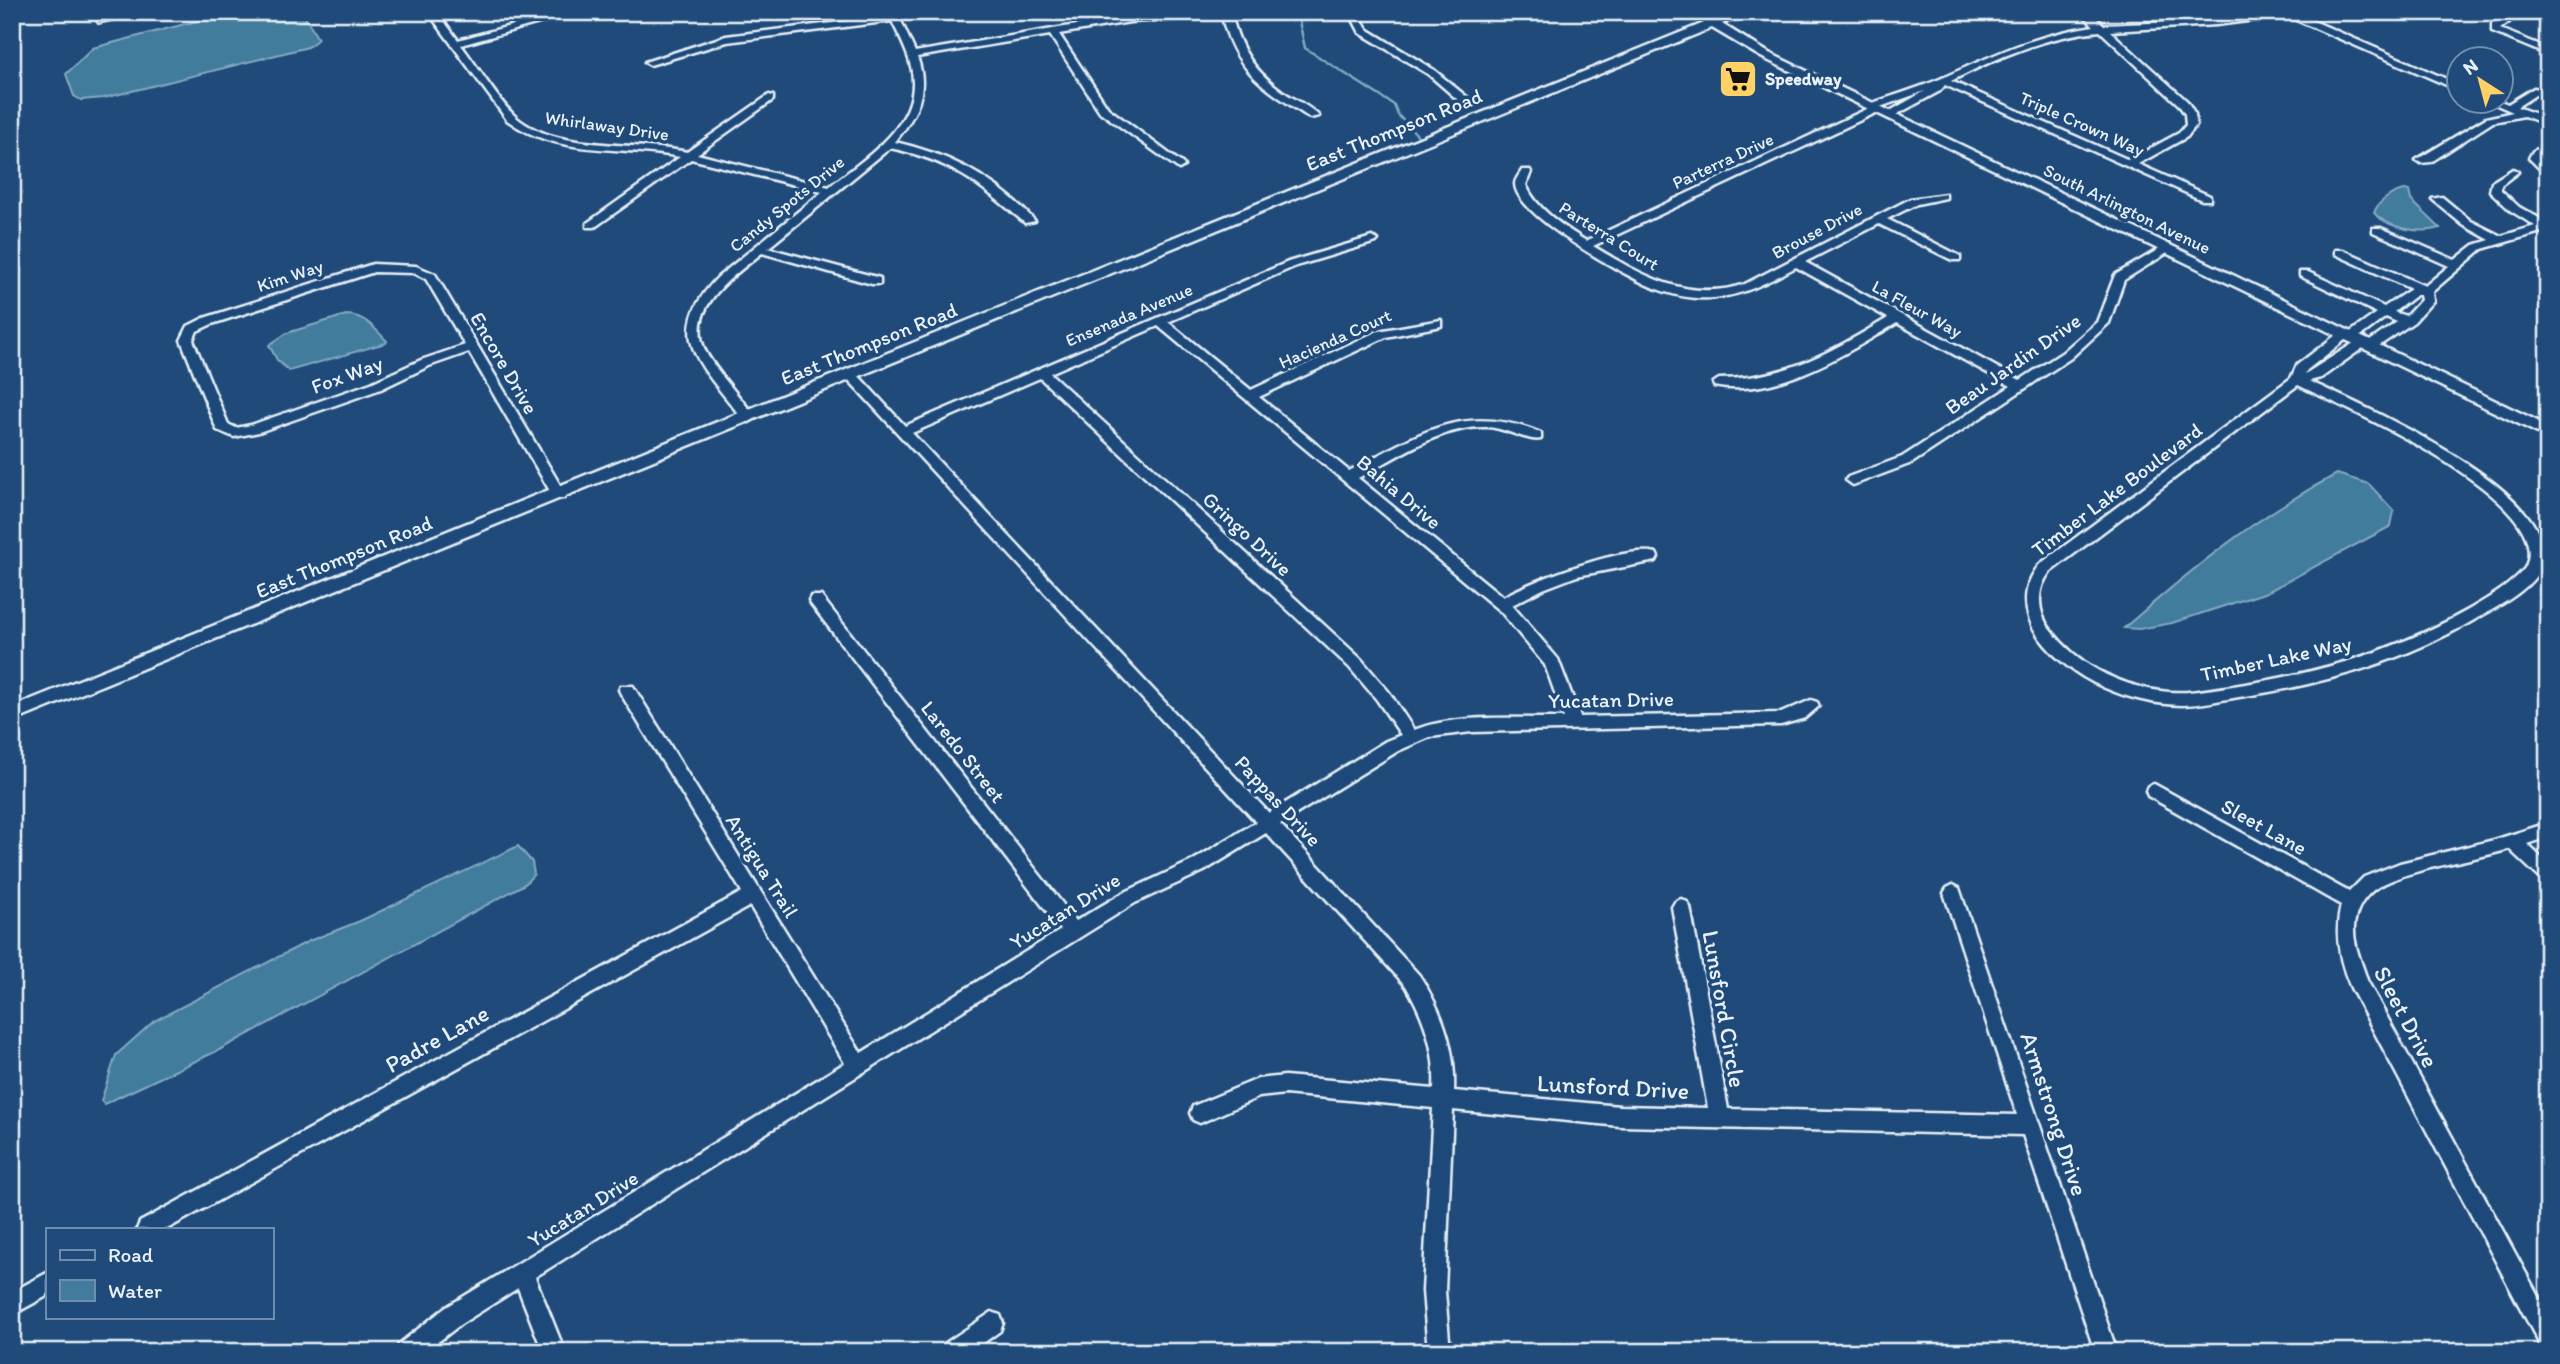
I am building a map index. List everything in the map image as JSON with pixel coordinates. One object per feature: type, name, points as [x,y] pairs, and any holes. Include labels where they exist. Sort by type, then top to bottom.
[{"type":"main road","name":"South Arlington Avenue","points":[[1693,12],[1754,49],[2548,433]]},
{"type":"main road","name":"East Thompson Road","points":[[12,715],[749,418],[1742,12]]},
{"type":"street","name":"Whirlaway Drive","points":[[432,12],[511,118],[529,131],[574,142],[656,149],[831,191]]},
{"type":"street","points":[[456,43],[574,12]]},
{"type":"street","points":[[1353,12],[1363,31],[1431,72],[1469,104]]},
{"type":"street","points":[[2084,12],[2183,103],[2190,114],[2191,125],[2183,135],[2128,165]]},
{"type":"street","points":[[2518,12],[2496,25],[2495,30],[2548,52]]},
{"type":"street","points":[[913,55],[1130,19],[1226,13],[1232,45],[1244,65],[1265,83],[1314,116]]},
{"type":"street","points":[[1878,110],[1989,57],[2023,45],[2103,29],[2255,21],[2286,13],[2444,81]]},
{"type":"street","points":[[650,62],[726,39],[894,15]]},
{"type":"street","name":"Candy Spots Drive","points":[[749,418],[698,350],[694,326],[700,307],[713,289],[888,144],[910,117],[919,97],[920,76],[894,15]]},
{"type":"street","points":[[1053,32],[1104,110],[1179,166]]},
{"type":"street","points":[[1878,110],[1936,89],[1943,81]]},
{"type":"street","name":"Triple Crown Way","points":[[1943,81],[2206,198]]},
{"type":"street","points":[[2514,105],[2538,90]]},
{"type":"street","points":[[591,225],[769,98]]},
{"type":"street","points":[[2514,109],[2548,122]]},
{"type":"street","name":"Parterra Drive","points":[[1586,245],[1878,110]]},
{"type":"street","points":[[2421,160],[2427,160],[2490,120],[2525,113]]},
{"type":"street","points":[[888,144],[934,153],[962,165],[1029,221]]},
{"type":"street","points":[[2548,148],[2537,153],[2534,158],[2548,174]]},
{"type":"street","name":"Parterra Court","points":[[1525,172],[1521,187],[1532,205],[1554,225],[1648,282],[1685,293],[1708,295]]},
{"type":"street","points":[[2513,173],[2496,184],[2495,191],[2515,209],[2546,226]]},
{"type":"street","name":"Brouse Drive","points":[[1708,295],[1748,287],[1914,201],[1942,197]]},
{"type":"street","points":[[2438,199],[2467,223],[2497,239]]},
{"type":"street","points":[[1878,219],[1956,258]]},
{"type":"street","points":[[2339,252],[2426,291],[2478,247],[2546,226]]},
{"type":"street","points":[[2377,230],[2455,264]]},
{"type":"street","name":"Ensenada Avenue","points":[[903,432],[1308,257],[1372,240]]},
{"type":"street","points":[[760,249],[876,281]]},
{"type":"street","name":"Beau Jardin Drive","points":[[1853,480],[1907,460],[2067,355],[2097,329],[2107,316],[2119,278],[2165,250]]},
{"type":"street","name":"La Fleur Way","points":[[1796,262],[2021,386]]},
{"type":"street","name":"Kim Way","points":[[233,433],[222,427],[187,340],[192,330],[208,321],[373,268],[401,269]]},
{"type":"street","name":"Encore Drive","points":[[401,269],[428,274],[559,495]]},
{"type":"street","points":[[2304,274],[2406,322]]},
{"type":"street","name":"Timber Lake Boulevard","points":[[2067,657],[2049,639],[2036,619],[2032,591],[2039,575],[2297,380],[2316,375],[2356,341],[2387,313],[2413,292],[2426,291],[2427,301],[2406,322],[2356,341],[2301,368],[2297,380]]},
{"type":"street","points":[[1719,383],[1764,381],[1807,369],[1897,318]]},
{"type":"street","name":"Bahia Drive","points":[[1159,321],[1502,604],[1527,629],[1552,663],[1574,724]]},
{"type":"street","name":"Hacienda Court","points":[[1250,396],[1382,334],[1437,323]]},
{"type":"street","name":"Fox Way","points":[[233,433],[254,429],[376,386],[425,363],[472,346]]},
{"type":"street","name":"Gringo Drive","points":[[1041,372],[1355,663],[1379,691],[1411,738]]},
{"type":"street","name":"Pappas Drive","points":[[851,376],[1404,969],[1419,989],[1441,1042],[1444,1101],[1434,1291],[1439,1352]]},
{"type":"street","name":"Timber Lake Way","points":[[2067,657],[2108,682],[2161,697],[2183,699],[2259,688],[2348,667],[2430,637],[2489,604],[2529,573],[2538,552],[2535,536],[2524,514],[2504,493],[2459,462],[2297,380]]},
{"type":"street","points":[[1349,477],[1459,424],[1496,423],[1536,436]]},
{"type":"street","points":[[1502,604],[1562,573],[1592,565],[1651,557]]},
{"type":"street","name":"Laredo Street","points":[[816,600],[1073,932]]},
{"type":"street","name":"Antigua Trail","points":[[627,690],[858,1066]]},
{"type":"street","name":"Yucatan Drive","points":[[407,1352],[453,1316],[1148,886],[1198,866],[1411,738],[1452,727],[1781,719],[1799,714],[1811,706]]},
{"type":"street","name":"Sleet Lane","points":[[2154,791],[2351,902]]},
{"type":"street","points":[[2351,902],[2370,882],[2381,876],[2513,842],[2548,830]]},
{"type":"street","points":[[2513,842],[2548,875]]},
{"type":"street","name":"Armstrong Drive","points":[[1953,893],[2106,1352]]},
{"type":"street","name":"Padre Lane","points":[[149,1228],[753,895]]},
{"type":"street","name":"Sleet Drive","points":[[2351,902],[2345,938],[2354,975],[2548,1337]]},
{"type":"street","name":"Lunsford Circle","points":[[1681,907],[1720,1119]]},
{"type":"street","name":"Lunsford Drive","points":[[1200,1114],[1258,1088],[1285,1085],[1592,1115],[2030,1125]]},
{"type":"street","points":[[523,1274],[554,1352]]},
{"type":"street","points":[[12,1304],[46,1285]]},
{"type":"street","points":[[951,1352],[992,1323]]},
{"type":"water","points":[[231,12],[302,12],[318,39],[308,47],[104,98],[81,100],[74,96],[66,74],[93,48]]},
{"type":"water","points":[[2405,190],[2409,191],[2411,200],[2440,228],[2406,229],[2388,223],[2374,213],[2386,198]]},
{"type":"water","points":[[346,315],[359,317],[369,323],[386,343],[289,371],[277,360],[269,345],[287,333]]},
{"type":"water","points":[[2337,474],[2369,484],[2394,511],[2391,526],[2267,592],[2172,623],[2139,629],[2124,628],[2252,526]]},
{"type":"water","points":[[518,846],[532,862],[534,874],[525,884],[219,1050],[104,1104],[101,1101],[116,1055],[154,1021],[309,941],[360,921]]},
{"type":"waterway","points":[[1297,12],[1305,48],[1394,105],[1398,115],[1424,142]]},
{"type":"place","name":"Speedway","points":[[1738,79]]}]
